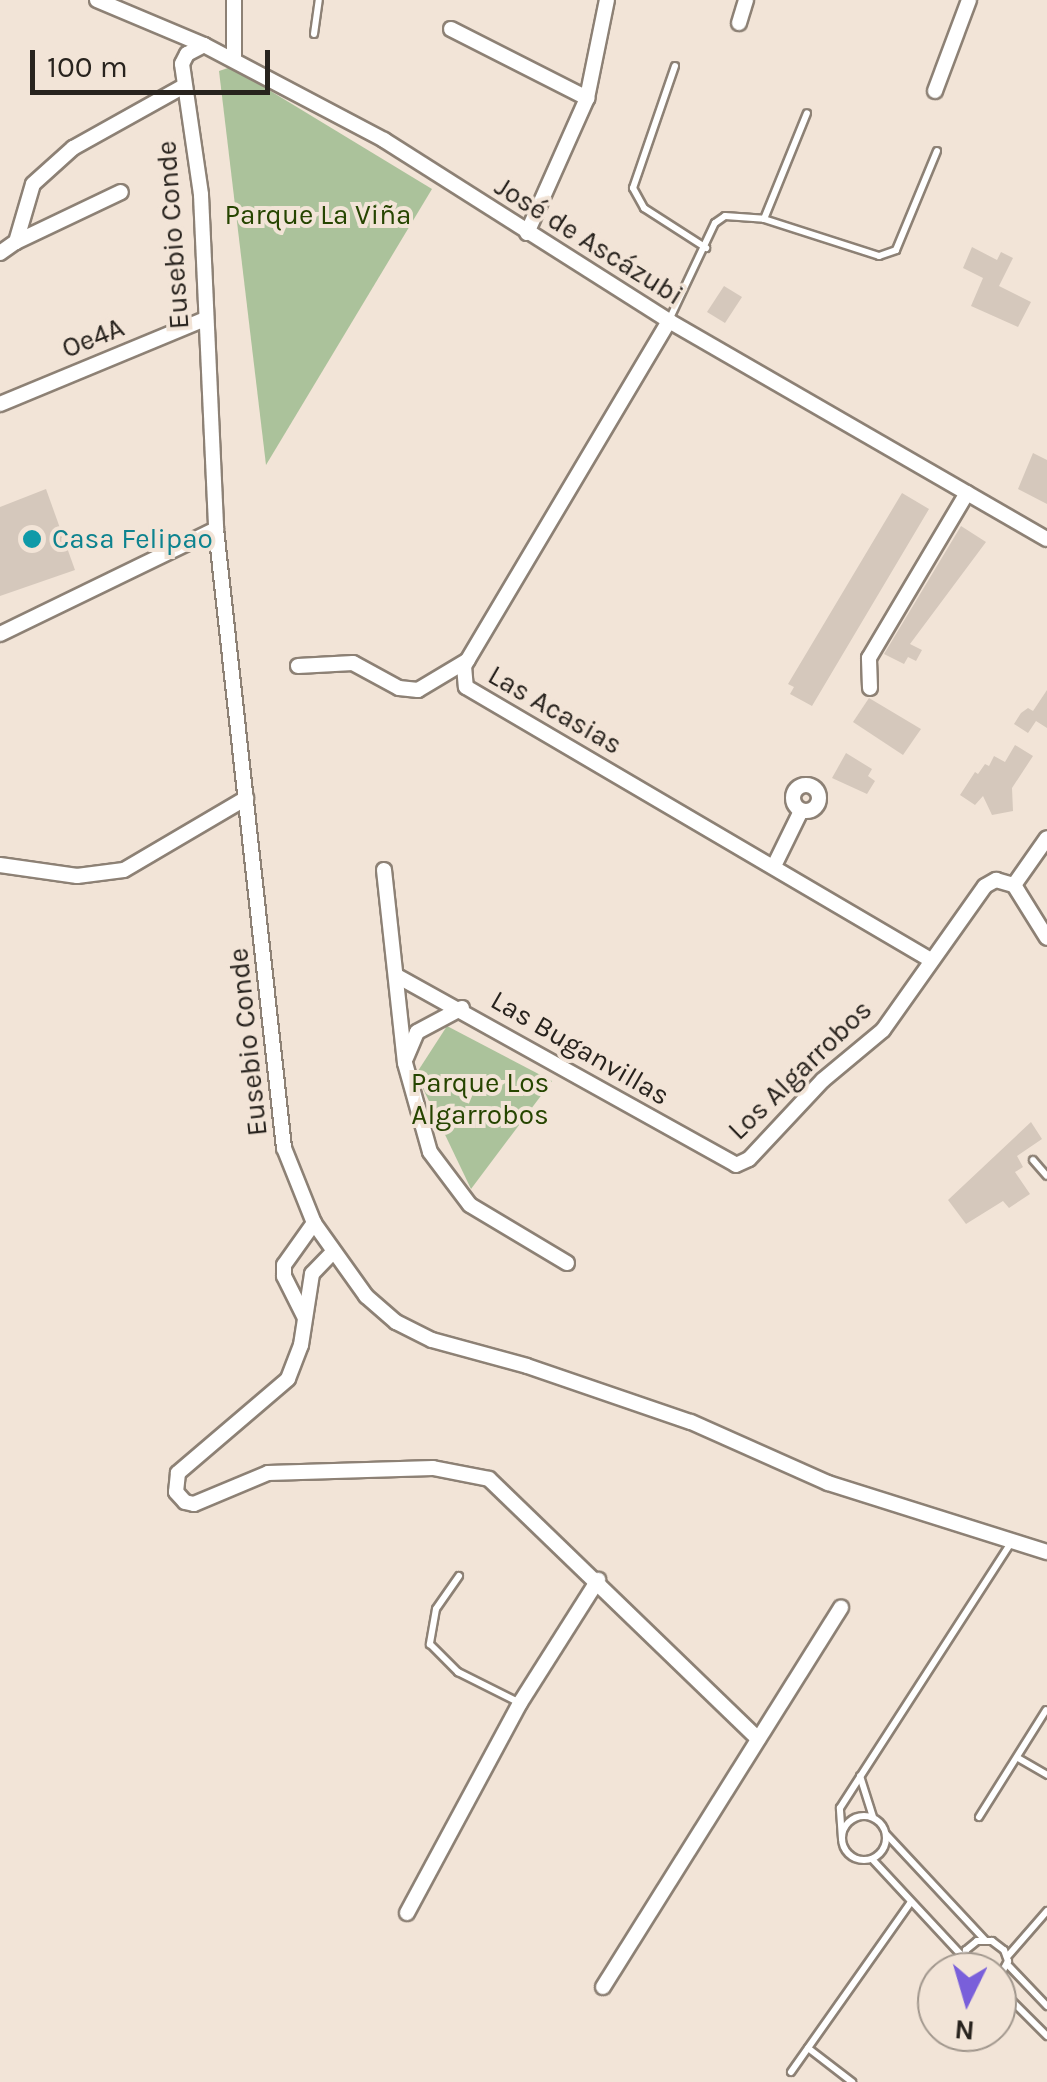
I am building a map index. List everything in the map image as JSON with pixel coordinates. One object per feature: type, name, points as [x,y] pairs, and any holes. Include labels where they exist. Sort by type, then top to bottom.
[{"type":"street","name":"José de Ascázubi","points":[[97,0],[204,45],[384,140],[669,321],[1047,539]]},
{"type":"street","points":[[234,0],[234,60]]},
{"type":"street","points":[[527,233],[587,98],[607,0]]},
{"type":"street","points":[[740,22],[746,0]]},
{"type":"street","points":[[935,92],[969,0]]},
{"type":"street","points":[[452,30],[587,98]]},
{"type":"street","points":[[16,242],[33,184],[72,148],[184,86],[182,64],[187,54],[204,45]]},
{"type":"street","name":"Eusebio Conde","points":[[184,86],[201,195],[216,530],[284,1148],[314,1223],[332,1252],[382,1309],[432,1340],[528,1366],[691,1422],[828,1482],[1047,1552]]},
{"type":"street","points":[[0,253],[121,192]]},
{"type":"street","name":"Oe4A","points":[[0,404],[204,319]]},
{"type":"street","name":"Las Acasias","points":[[669,321],[468,660],[463,677],[466,687],[931,960]]},
{"type":"street","points":[[870,688],[870,658],[967,492]]},
{"type":"street","points":[[0,634],[216,530]]},
{"type":"street","points":[[298,666],[352,662],[399,688],[418,690],[468,660]]},
{"type":"street","points":[[0,865],[77,876],[124,870],[246,798]]},
{"type":"street","points":[[774,866],[802,811]]},
{"type":"street","points":[[1047,838],[1014,885],[1047,938]]},
{"type":"street","points":[[384,870],[404,1063],[430,1152],[470,1205],[567,1263]]},
{"type":"street","name":"Los Algarrobos","points":[[736,1165],[749,1160],[824,1080],[882,1030],[985,886],[996,880],[1014,885]]},
{"type":"street","name":"Las Buganvillas","points":[[397,976],[462,1008],[736,1165]]},
{"type":"street","points":[[404,1063],[417,1032],[462,1008]]},
{"type":"street","points":[[304,1317],[284,1276],[284,1265],[314,1223]]},
{"type":"street","points":[[332,1252],[312,1274],[300,1345],[288,1379],[178,1473],[176,1492],[185,1502],[194,1504],[268,1473],[466,1471],[489,1479],[598,1580],[758,1739]]},
{"type":"street","points":[[407,1913],[520,1702],[598,1580]]},
{"type":"street","points":[[603,1987],[841,1607]]},
{"type":"lane","points":[[314,34],[319,0]]},
{"type":"lane","points":[[675,66],[633,188],[644,208],[706,248]]},
{"type":"lane","points":[[764,219],[807,112]]},
{"type":"lane","points":[[669,321],[715,223],[725,216],[764,219],[866,253],[890,254],[900,245],[936,151]]},
{"type":"lane","points":[[1033,1160],[1047,1176]]},
{"type":"lane","points":[[958,1952],[872,1859],[852,1856],[842,1839],[840,1808],[1010,1542]]},
{"type":"lane","points":[[458,1576],[436,1608],[430,1644],[458,1672],[520,1702]]},
{"type":"lane","points":[[980,1817],[1046,1710]]},
{"type":"lane","points":[[1018,1758],[1047,1775]]},
{"type":"lane","points":[[859,1776],[874,1818],[886,1835],[985,1940],[999,1944],[1003,1952]]},
{"type":"lane","points":[[842,1839],[852,1819],[874,1818]]},
{"type":"lane","points":[[872,1859],[884,1849],[886,1835]]},
{"type":"lane","points":[[792,2072],[911,1902]]},
{"type":"lane","points":[[1015,1952],[1047,1911]]},
{"type":"lane","points":[[966,1952],[971,1945],[985,1940]]},
{"type":"lane","points":[[1017,1971],[1047,2006]]},
{"type":"lane","points":[[1017,2005],[1047,2036]]},
{"type":"lane","points":[[808,2048],[852,2082]]},
{"type":"green space","name":"Parque La Viña","points":[[231,67],[432,189],[266,465],[219,71]]},
{"type":"green space","name":"Parque Los Algarrobos","points":[[447,1026],[552,1081],[471,1189],[416,1074]]},
{"type":"building","points":[[972,247],[997,260],[1001,252],[1013,258],[999,286],[1031,302],[1018,327],[971,306],[983,278],[963,268]]},
{"type":"building","points":[[724,286],[742,297],[725,323],[707,312]]},
{"type":"building","points":[[1033,453],[1047,460],[1047,504],[1018,489]]},
{"type":"building","name":"Casa Felipao","points":[[46,489],[75,570],[0,596],[0,507]]},
{"type":"building","points":[[902,493],[929,509],[812,706],[790,694],[794,687],[788,684]]},
{"type":"building","points":[[961,526],[986,542],[910,644],[922,650],[916,661],[908,657],[904,664],[884,654]]},
{"type":"building","points":[[1047,690],[1047,728],[1036,721],[1028,733],[1014,724],[1028,708],[1033,711]]},
{"type":"building","points":[[869,698],[921,729],[903,755],[853,722]]},
{"type":"building","points":[[1015,745],[1033,756],[1012,788],[1013,811],[992,815],[983,796],[975,805],[960,795],[975,772],[978,774],[985,764],[989,766],[994,756],[1005,762]]},
{"type":"building","points":[[846,753],[872,769],[868,776],[875,781],[867,794],[832,778]]},
{"type":"building","points":[[1031,1122],[1042,1139],[1017,1156],[1023,1167],[1015,1172],[1030,1194],[1009,1208],[1003,1201],[966,1224],[948,1200]]},
{"type":"place","name":"Casa Felipao","points":[[32,539]]}]
